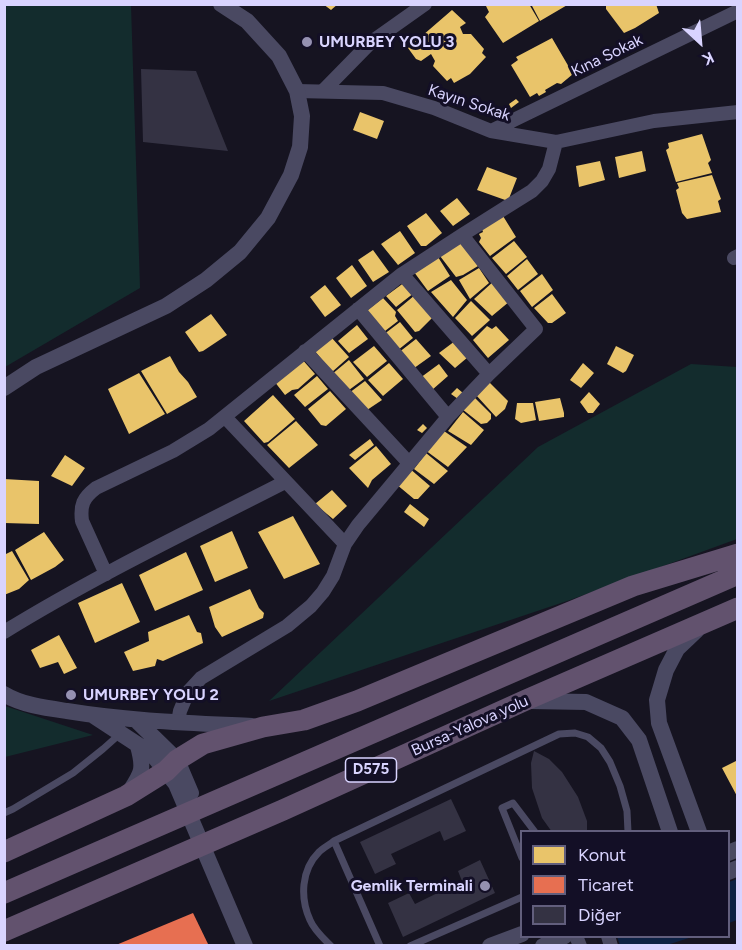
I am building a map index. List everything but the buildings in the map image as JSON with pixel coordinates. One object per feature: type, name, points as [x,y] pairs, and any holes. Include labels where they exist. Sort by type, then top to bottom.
[{"type":"highway","points":[[4,852],[176,773],[203,744],[263,727],[304,720],[357,701],[633,586],[738,554]]},
{"type":"highway","name":"Bursa-Yalova yolu","points":[[4,893],[738,574]]},
{"type":"highway","name":"Bursa-Yalova yolu","points":[[4,931],[738,608]]},
{"type":"street","points":[[4,388],[36,367],[166,306],[206,280],[240,252],[268,218],[291,175],[300,147],[302,116],[297,92],[279,56],[247,21],[221,4]]},
{"type":"street","points":[[323,91],[370,44],[425,4]]},
{"type":"street","name":"Kına Sokak","points":[[491,131],[738,10]]},
{"type":"street","name":"Kayın Sokak","points":[[297,92],[383,93],[434,108],[491,131],[556,142],[654,122],[738,112]]},
{"type":"street","points":[[106,574],[82,521],[82,504],[87,495],[96,488],[192,441],[402,274],[532,192],[549,169],[556,142]]},
{"type":"street","points":[[178,722],[185,699],[201,678],[287,626],[323,592],[333,576],[345,544],[358,525],[448,417],[536,329],[462,235]]},
{"type":"street","points":[[402,274],[489,374]]},
{"type":"street","points":[[357,309],[448,417]]},
{"type":"street","points":[[305,351],[409,463]]},
{"type":"street","points":[[225,417],[345,544]]},
{"type":"street","points":[[4,632],[106,574],[285,482]]},
{"type":"street","points":[[699,830],[659,723],[657,700],[666,670],[677,649],[705,622]]},
{"type":"street","points":[[4,694],[13,699],[48,708],[94,716],[137,721],[263,727]]},
{"type":"street","points":[[526,700],[586,702],[622,718],[639,740],[670,830]]},
{"type":"street","points":[[94,716],[152,754],[176,773],[245,945]]},
{"type":"street","points":[[137,721],[176,773],[256,945]]},
{"type":"street","points":[[126,796],[140,776],[142,762],[138,746]]},
{"type":"street","points":[[490,945],[520,935]]},
{"type":"street","points":[[543,945],[575,940]]},
{"type":"lane","points":[[4,813],[73,773],[121,733]]},
{"type":"lane","points":[[331,945],[310,922],[304,903],[304,880],[318,853],[334,841],[559,735],[575,733],[588,737],[602,748],[620,786],[627,811],[628,830]]},
{"type":"lane","points":[[520,853],[502,808],[513,803],[534,830]]},
{"type":"lane","points":[[334,841],[380,945]]},
{"type":"lane","points":[[410,945],[520,898]]},
{"type":"green space","points":[[4,5],[131,5],[140,288],[5,367]]},
{"type":"green space","points":[[691,364],[737,367],[737,539],[570,600],[269,701],[538,447]]},
{"type":"green space","points":[[5,706],[93,735],[5,757]]},
{"type":"water","points":[[737,879],[737,920],[730,923],[730,882]]},
{"type":"water","points":[[588,938],[689,938],[667,945],[568,946]]},
{"type":"pier","points":[[588,938],[618,938],[620,946],[568,945]]},
{"type":"place","name":"UMURBEY YOLU 3","points":[[307,42]]},
{"type":"place","name":"UMURBEY YOLU 2","points":[[71,695]]},
{"type":"place","name":"Gemlik Terminali","points":[[485,886]]}]
